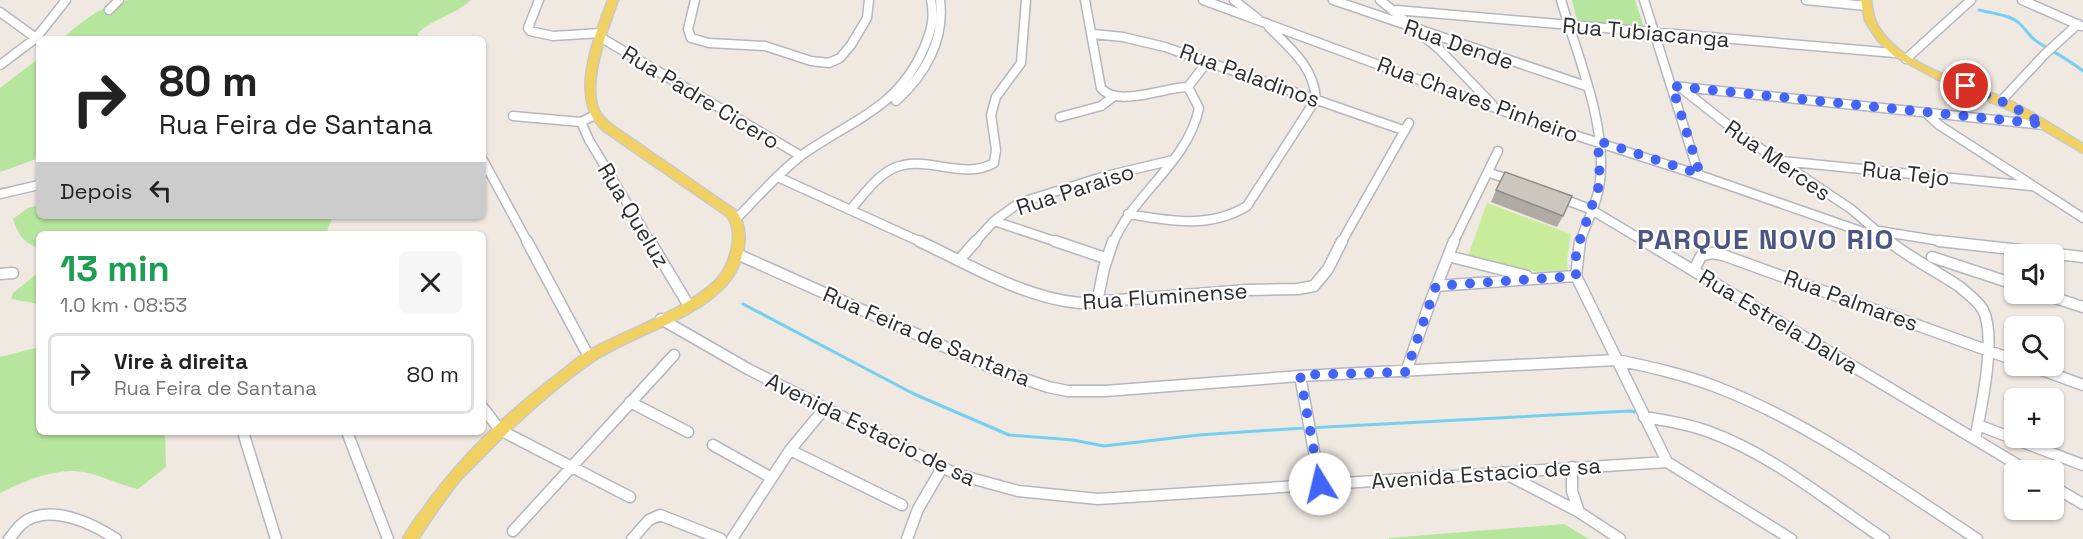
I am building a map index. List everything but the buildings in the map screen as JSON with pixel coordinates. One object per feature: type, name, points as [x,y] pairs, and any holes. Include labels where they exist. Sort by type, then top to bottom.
[{"type":"main road","points":[[410,539],[448,484],[500,430],[589,357],[689,306],[721,282],[730,270],[737,254],[736,219],[718,202],[608,128],[596,115],[590,96],[601,35],[613,0]]},
{"type":"main road","points":[[1866,3],[1875,29],[1895,53],[2001,101],[2083,149]]},
{"type":"street","points":[[38,36],[66,0]]},
{"type":"street","points":[[109,9],[118,0]]},
{"type":"street","points":[[539,0],[528,28],[530,31],[553,36],[601,35]]},
{"type":"street","points":[[694,0],[688,29],[691,38],[707,43],[764,46],[802,59],[830,62],[840,58],[861,29],[868,14],[869,0]]},
{"type":"street","points":[[736,219],[801,156],[884,103],[907,82],[932,30],[934,13],[931,0]]},
{"type":"street","points":[[836,133],[873,117],[914,84],[939,34],[943,12],[940,0]]},
{"type":"street","points":[[850,210],[880,178],[900,166],[932,164],[975,171],[994,163],[996,150],[991,115],[996,97],[1021,63],[1026,0]]},
{"type":"street","points":[[1085,0],[1101,88],[1105,93],[1123,98],[1171,86],[1188,87]]},
{"type":"street","name":"Rua Chaves Pinheiro","points":[[1203,0],[1528,120],[1700,174],[1889,241]]},
{"type":"street","points":[[1128,214],[1159,219],[1205,220],[1239,213],[1253,197],[1316,99],[1317,90],[1313,77],[1295,54],[1265,24],[1234,0]]},
{"type":"street","name":"Rua Dende","points":[[1333,0],[1586,86]]},
{"type":"street","points":[[1380,0],[1396,10],[1437,47],[1495,107]]},
{"type":"street","points":[[1561,0],[1586,86],[1598,141],[1600,183],[1576,251],[1576,276],[1667,462],[1791,539]]},
{"type":"street","points":[[1644,0],[1676,87],[1700,174]]},
{"type":"street","points":[[1806,0],[1866,3]]},
{"type":"street","points":[[1906,59],[1971,0]]},
{"type":"street","points":[[2001,101],[2053,46],[2080,26],[2022,0]]},
{"type":"street","name":"Rua Tubiacanga","points":[[1396,10],[1895,53]]},
{"type":"street","points":[[0,12],[36,38],[0,65]]},
{"type":"street","name":"Rua Paladinos","points":[[1093,34],[1146,40],[1177,49],[1207,62],[1406,127]]},
{"type":"street","name":"Rua Padre Cicero","points":[[601,35],[801,156]]},
{"type":"street","points":[[1437,47],[1446,39]]},
{"type":"street","points":[[1188,87],[1207,62]]},
{"type":"street","points":[[1468,96],[1477,86]]},
{"type":"street","points":[[1097,303],[1105,258],[1128,214],[1173,159],[1194,125],[1199,112],[1188,87]]},
{"type":"street","points":[[1676,87],[2043,124]]},
{"type":"street","name":"Rua Merces","points":[[1676,87],[1879,231],[1889,241],[1936,272],[1971,298],[1984,312],[1987,350],[1975,439]]},
{"type":"street","points":[[1060,117],[1101,106],[1113,97]]},
{"type":"street","points":[[1926,113],[1939,125],[2083,218]]},
{"type":"street","points":[[513,116],[581,122],[596,115]]},
{"type":"street","name":"Rua Queluz","points":[[581,122],[589,140],[689,306]]},
{"type":"street","name":"Rua Fluminense","points":[[780,178],[1048,298],[1069,303],[1097,303],[1248,290],[1298,289],[1314,286],[1328,269],[1406,127]]},
{"type":"street","points":[[1406,372],[1448,256],[1490,173],[1498,151]]},
{"type":"street","name":"Rua Paraiso","points":[[960,259],[994,221],[1012,207],[1039,196],[1173,159]]},
{"type":"street","name":"Rua Tejo","points":[[1780,161],[2031,186]]},
{"type":"street","points":[[486,166],[589,357]]},
{"type":"street","points":[[1490,173],[1520,183]]},
{"type":"street","points":[[0,194],[36,186]]},
{"type":"street","name":"Rua Estrela Dalva","points":[[1550,194],[1590,209],[2010,460]]},
{"type":"street","points":[[994,221],[1105,258]]},
{"type":"street","points":[[1879,231],[1926,240],[2083,257]]},
{"type":"street","points":[[1926,240],[1936,272]]},
{"type":"street","name":"Rua Palmares","points":[[1694,270],[1701,256],[1712,253],[1723,255],[2004,356]]},
{"type":"street","name":"Rua Feira de Santana","points":[[737,254],[990,367],[1048,387],[1068,391],[1105,391],[1300,375],[1406,372],[1617,360],[1680,374],[1770,411],[1823,441],[1977,539]]},
{"type":"street","points":[[1448,256],[1536,278]]},
{"type":"street","points":[[1932,257],[2004,281]]},
{"type":"street","points":[[0,274],[13,273]]},
{"type":"street","points":[[1436,286],[1576,276]]},
{"type":"street","points":[[2064,301],[2083,308]]},
{"type":"street","name":"Avenida Estacio de sa","points":[[662,319],[727,358],[942,468],[976,481],[1018,491],[1098,499],[1667,462]]},
{"type":"street","points":[[513,531],[674,355]]},
{"type":"street","points":[[1300,375],[1320,484]]},
{"type":"street","points":[[2058,376],[2083,385]]},
{"type":"street","points":[[630,402],[688,432]]},
{"type":"street","points":[[732,539],[770,477],[825,408]]},
{"type":"street","points":[[486,412],[500,430],[630,497]]},
{"type":"street","points":[[1644,417],[1673,421],[1724,438],[1770,464],[1884,539]]},
{"type":"street","points":[[1978,425],[2083,465]]},
{"type":"street","points":[[244,435],[276,539]]},
{"type":"street","points":[[348,435],[388,539]]},
{"type":"street","points":[[713,445],[770,477]]},
{"type":"street","points":[[790,450],[902,505]]},
{"type":"street","points":[[1572,467],[1572,491],[1579,512]]},
{"type":"street","points":[[907,539],[918,509],[942,468]]},
{"type":"street","points":[[1501,472],[1579,512],[1620,539]]},
{"type":"street","points":[[2064,493],[2083,504]]},
{"type":"street","points":[[9,539],[20,526],[44,514],[104,530],[116,539]]},
{"type":"street","points":[[632,539],[649,520],[660,515],[722,539]]},
{"type":"green space","points":[[128,0],[471,0],[424,28],[418,36],[66,36],[101,10]]},
{"type":"green space","points":[[1572,0],[1635,0],[1644,28],[1578,24]]},
{"type":"green space","points":[[36,60],[36,159],[0,172],[0,88]]},
{"type":"green space","points":[[1487,203],[1571,234],[1567,259],[1568,270],[1538,272],[1468,256]]},
{"type":"green space","points":[[36,206],[36,219],[332,219],[327,231],[36,231],[36,246],[22,237],[13,219],[28,208]]},
{"type":"green space","points":[[36,274],[36,303],[11,299],[13,293]]},
{"type":"green space","points":[[36,348],[36,435],[165,435],[166,467],[138,489],[91,474],[66,471],[36,478],[0,493],[0,357]]},
{"type":"green space","points":[[1564,524],[1589,539],[1389,539],[1389,538]]},
{"type":"waterway","points":[[1979,10],[2015,20],[2036,41],[2083,71]]},
{"type":"waterway","points":[[743,304],[914,394],[1009,435],[1073,440],[1104,446],[1199,435],[1288,429],[1630,411],[1641,413]]},
{"type":"district","name":"PARQUE NOVO RIO","points":[[1766,239]]},
{"type":"route","points":[[1320,484],[1300,375],[1406,372],[1436,286],[1576,276],[1576,251],[1600,183],[1598,141],[1700,174],[1672,86],[2043,124],[2010,105],[1966,86]]}]
